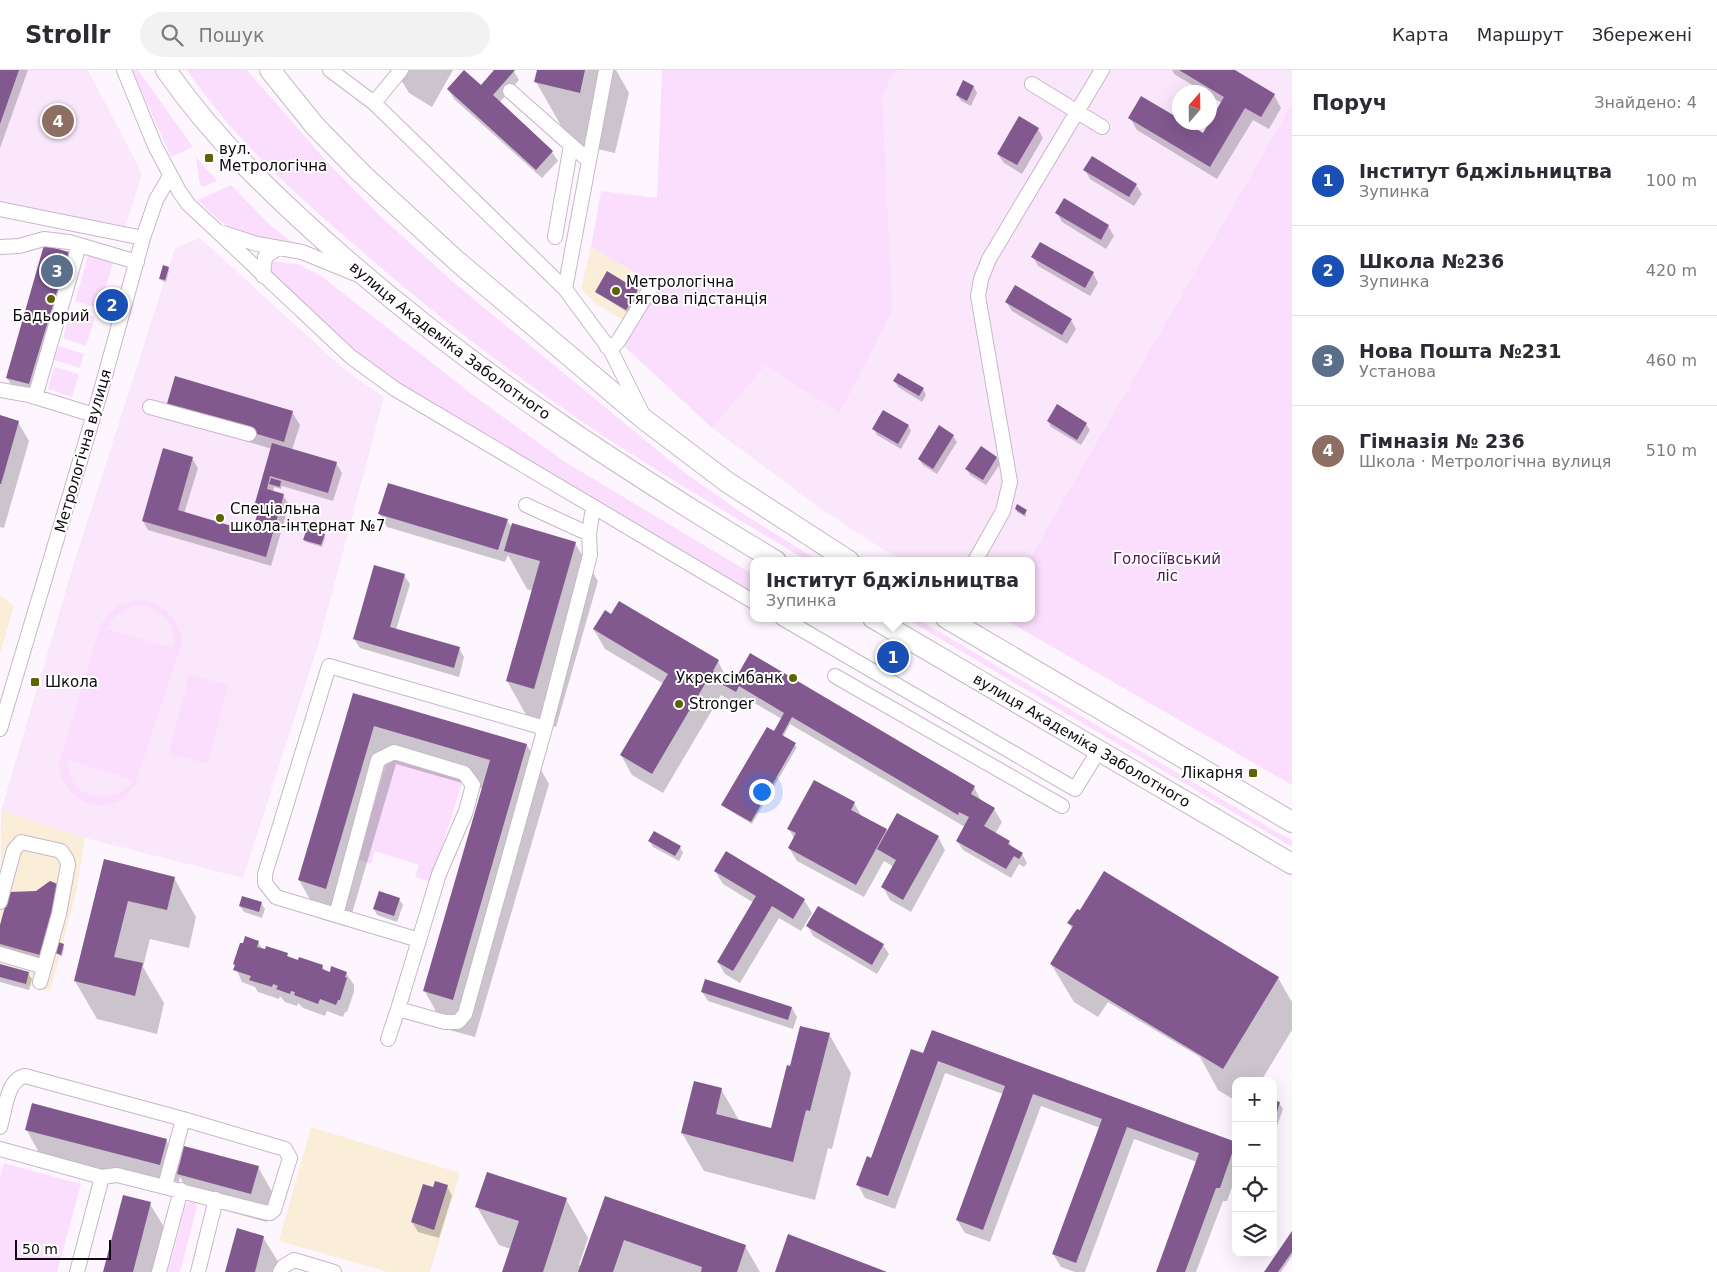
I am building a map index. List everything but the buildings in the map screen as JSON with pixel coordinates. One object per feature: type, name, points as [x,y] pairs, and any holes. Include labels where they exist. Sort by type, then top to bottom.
[{"type":"highway","name":"вулиця Академіка Заболотного","points":[[166,70],[220,138],[280,202],[367,278],[450,346],[537,410],[667,496],[769,557]]},
{"type":"highway","points":[[270,70],[315,126],[362,174],[458,262],[645,420],[727,482],[843,557]]},
{"type":"highway","name":"вулиця Академіка Заболотного","points":[[880,622],[1292,864]]},
{"type":"highway","points":[[953,622],[1291,821]]},
{"type":"street","points":[[114,70],[136,100]]},
{"type":"street","points":[[124,70],[170,176],[188,204],[351,357],[395,389],[750,600]]},
{"type":"street","points":[[330,70],[345,75],[565,289],[607,347],[645,420]]},
{"type":"street","points":[[374,103],[401,70]]},
{"type":"street","points":[[565,289],[606,70]]},
{"type":"street","points":[[977,557],[1004,511],[1010,482],[980,305],[980,279],[989,259],[1102,70]]},
{"type":"street","points":[[1032,84],[1102,127]]},
{"type":"street","points":[[510,91],[588,161]]},
{"type":"street","points":[[555,237],[571,146]]},
{"type":"street","name":"Метрологічна вулиця","points":[[0,729],[94,415],[143,238],[156,200],[170,176]]},
{"type":"street","points":[[0,209],[143,238]]},
{"type":"street","points":[[217,231],[257,244],[315,256],[367,278]]},
{"type":"street","points":[[0,246],[19,246],[44,239],[79,245],[137,262]]},
{"type":"street","points":[[34,397],[79,245]]},
{"type":"street","points":[[263,276],[265,257],[278,248]]},
{"type":"street","points":[[607,347],[616,344],[619,340],[652,286]]},
{"type":"street","points":[[0,390],[34,397],[94,415]]},
{"type":"street","points":[[150,407],[249,434]]},
{"type":"street","points":[[526,505],[589,534]]},
{"type":"street","points":[[398,1009],[444,1022],[458,1022],[465,1014],[545,728],[590,555],[589,534],[593,507]]},
{"type":"street","points":[[789,622],[1075,789],[1099,750]]},
{"type":"street","points":[[419,940],[276,897],[269,891],[265,882],[265,874],[329,666],[545,728]]},
{"type":"street","points":[[835,676],[1062,806]]},
{"type":"street","points":[[336,915],[378,760],[394,752],[464,773],[473,786],[466,811],[436,880],[388,1039]]},
{"type":"street","points":[[0,902],[14,850],[21,842],[52,849],[64,854],[68,865],[59,914],[40,982]]},
{"type":"street","points":[[0,954],[44,967]]},
{"type":"street","points":[[0,1127],[12,1084],[15,1080],[25,1076],[280,1146],[289,1154],[290,1158],[276,1205],[270,1213],[117,1175],[102,1177],[0,1150]]},
{"type":"street","points":[[165,1186],[183,1119]]},
{"type":"street","points":[[77,1272],[102,1177]]},
{"type":"street","points":[[159,1272],[181,1190]]},
{"type":"street","points":[[198,1272],[216,1200]]},
{"type":"street","points":[[280,1272],[284,1266],[294,1260],[334,1272]]},
{"type":"shaded area","points":[[0,70],[88,70],[142,173],[122,239],[0,216]]},
{"type":"shaded area","points":[[897,70],[1292,70],[1292,104],[1030,557],[896,557],[814,504],[712,428],[765,366],[840,413],[893,310],[882,94]]},
{"type":"shaded area","name":"Спеціальна школа-інтернат №7","points":[[200,238],[345,370],[384,397],[319,642],[243,878],[85,838],[1,811],[74,563],[175,248]]},
{"type":"shaded area","points":[[591,247],[660,287],[635,327],[596,304],[581,289]]},
{"type":"shaded area","points":[[0,595],[14,606],[0,654]]},
{"type":"shaded area","points":[[1,811],[85,838],[76,893],[50,992],[0,977]]},
{"type":"shaded area","points":[[311,1127],[460,1173],[430,1272],[388,1272],[279,1241]]},
{"type":"green space","points":[[132,70],[138,70],[193,147],[171,157]]},
{"type":"green space","points":[[187,70],[247,70],[328,163],[378,214],[453,282],[685,473],[745,515],[813,557],[801,557],[633,455],[549,398],[465,336],[384,271],[266,165],[205,95]]},
{"type":"green space","points":[[662,70],[897,70],[882,94],[893,310],[840,413],[765,366],[712,428],[624,346],[660,287],[591,247],[601,191],[657,198]]},
{"type":"green space","name":"Голосіївський ліс","points":[[1292,104],[1292,785],[1009,622],[1035,622],[1035,557],[1030,557]]},
{"type":"green space","points":[[196,157],[217,181],[203,187],[200,185]]},
{"type":"green space","points":[[231,185],[269,224],[294,244],[241,233],[221,221],[198,200]]},
{"type":"green space","points":[[89,253],[114,261],[99,308],[75,301]]},
{"type":"green space","points":[[272,261],[298,264],[321,276],[473,395],[565,462],[750,573],[750,593],[400,387],[347,345],[272,275],[270,269]]},
{"type":"green space","points":[[71,309],[95,317],[86,346],[63,338]]},
{"type":"green space","points":[[59,346],[84,354],[80,368],[54,360]]},
{"type":"green space","points":[[54,367],[79,374],[72,397],[48,389]]},
{"type":"green space","points":[[141,599],[156,604],[174,620],[181,635],[182,643],[135,785],[125,797],[114,803],[101,806],[89,804],[78,798],[68,789],[62,777],[59,763],[101,624],[117,605]],"holes":[[[134,605],[151,608],[165,617],[173,631],[173,648],[107,629],[115,616]],[[68,760],[133,780],[114,795],[92,796],[82,791],[74,783],[69,773]]]},
{"type":"green space","points":[[912,622],[923,622],[1292,840],[1292,847]]},
{"type":"green space","points":[[189,675],[228,685],[208,764],[169,754]]},
{"type":"green space","points":[[389,757],[463,780],[431,882],[415,877],[419,865],[375,851],[371,864],[357,859]]},
{"type":"green space","points":[[4,1163],[81,1184],[57,1272],[0,1272],[0,1177]]},
{"type":"green space","points":[[190,1201],[195,1202],[197,1207],[180,1272],[168,1272],[186,1204]]},
{"type":"place","name":"Гімназія № 236","points":[[58,121]]},
{"type":"place","name":"вул. Метрологічна","points":[[209,158]]},
{"type":"place","name":"Нова Пошта №231","points":[[57,271]]},
{"type":"place","name":"Метрологічна тягова підстанція","points":[[616,291]]},
{"type":"place","name":"Бадьорий","points":[[51,299]]},
{"type":"place","name":"Школа №236","points":[[112,305]]},
{"type":"place","name":"Спеціальна школа-інтернат №7","points":[[220,518]]},
{"type":"place","name":"Інститут бджільництва","points":[[893,657]]},
{"type":"place","name":"Укрексімбанк","points":[[793,678]]},
{"type":"place","name":"Школа","points":[[35,682]]},
{"type":"place","name":"Stronger","points":[[679,704]]},
{"type":"place","name":"Лікарня","points":[[1253,773]]}]
